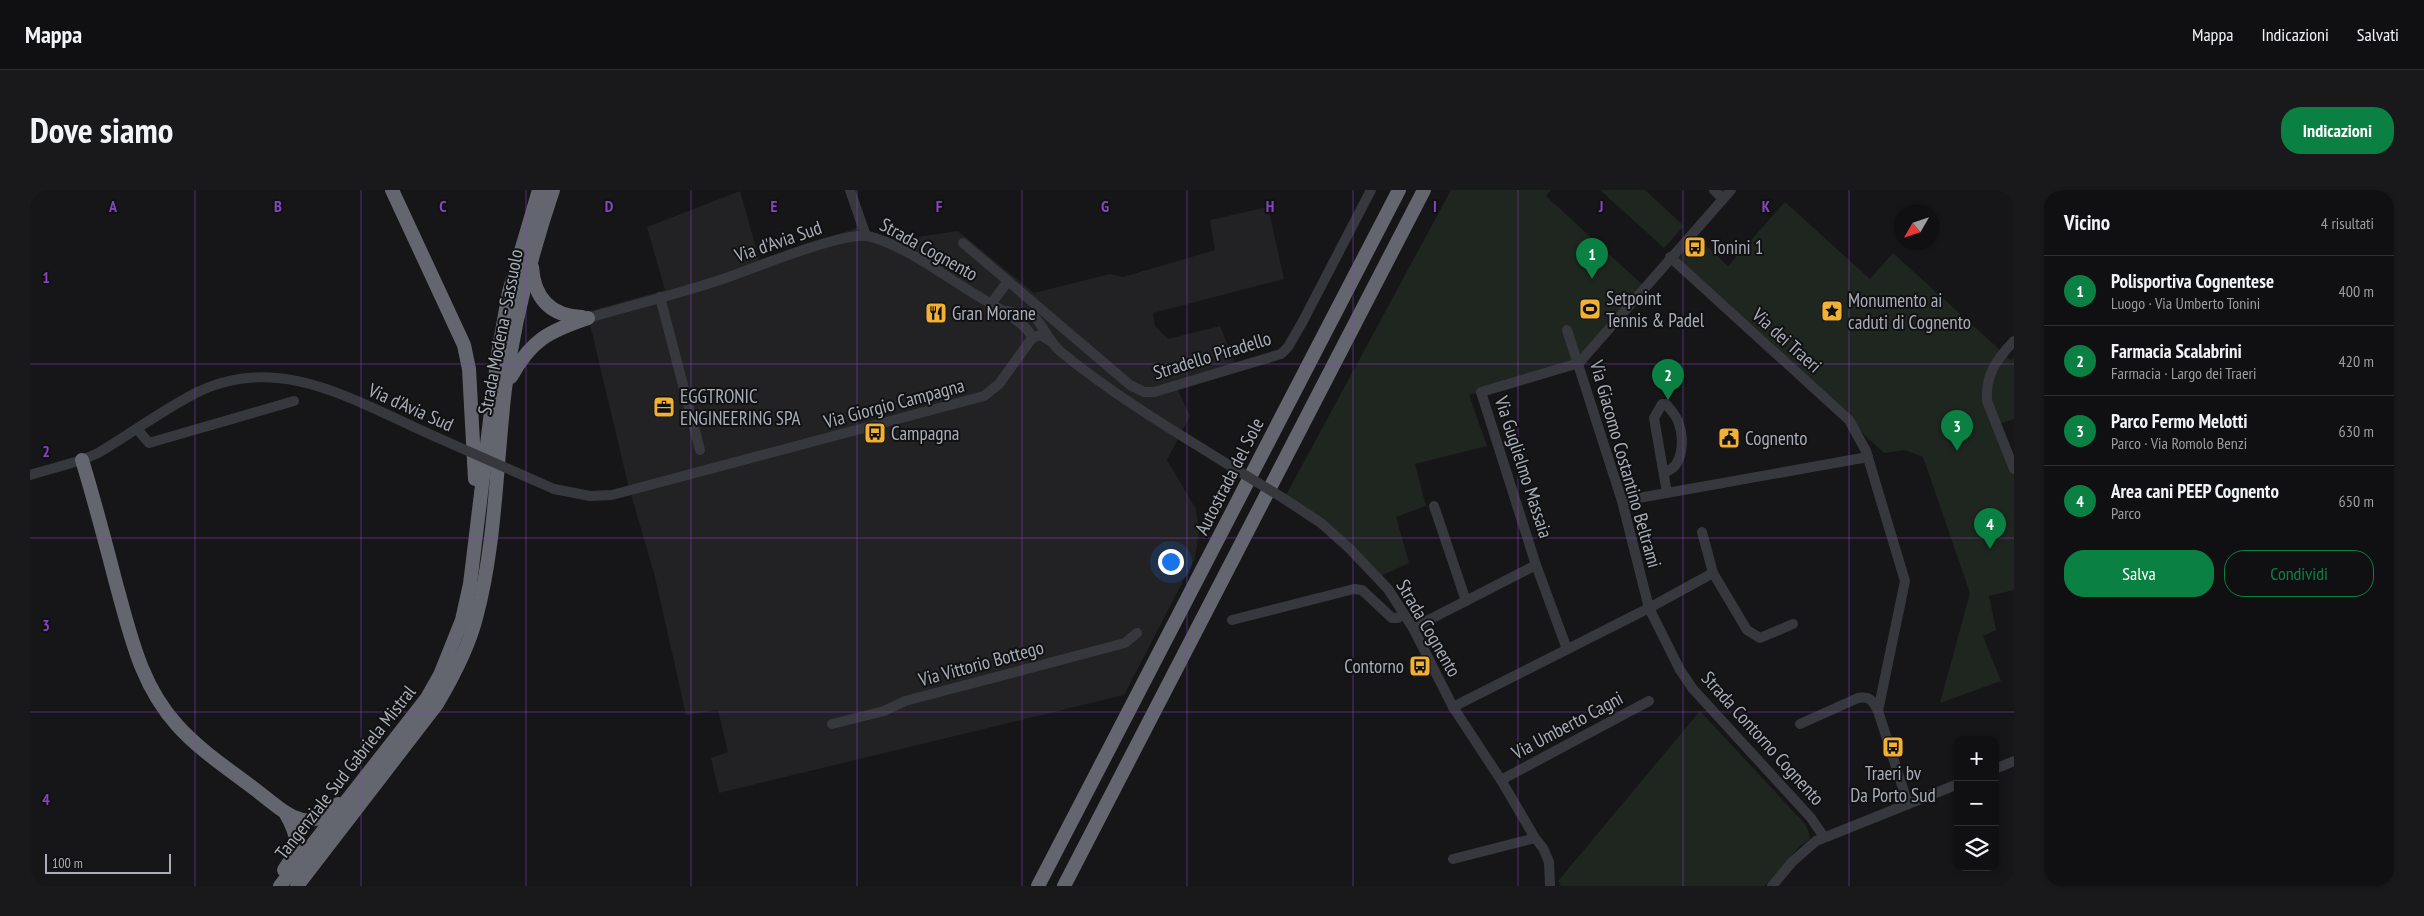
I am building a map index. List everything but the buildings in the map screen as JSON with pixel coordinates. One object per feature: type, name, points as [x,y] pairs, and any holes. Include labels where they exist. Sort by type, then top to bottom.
[{"type":"highway","points":[[392,190],[464,345],[470,388],[476,544]]},
{"type":"highway","name":"Strada Modena - Sassuolo","points":[[488,480],[498,354],[509,292],[539,190]]},
{"type":"highway","name":"Strada Modena - Sassuolo","points":[[488,480],[522,294],[531,258],[553,190]]},
{"type":"highway","name":"Autostrada del Sole","points":[[1038,886],[1399,190]]},
{"type":"highway","points":[[1064,886],[1424,190]]},
{"type":"highway","points":[[531,258],[532,276],[540,299],[549,308],[561,314],[588,318]]},
{"type":"highway","points":[[506,386],[519,362],[538,340],[563,326],[588,318]]},
{"type":"highway","points":[[82,460],[136,653],[151,689],[177,725],[193,741],[286,814],[308,822],[320,818],[331,811],[380,760]]},
{"type":"highway","name":"Tangenziale Sud Gabriela Mistral","points":[[280,886],[413,719],[440,675],[462,620],[488,480]]},
{"type":"highway","name":"Tangenziale Sud Gabriela Mistral","points":[[297,886],[412,739],[452,680],[476,620],[484,582],[488,480]]},
{"type":"highway","points":[[273,886],[291,860],[295,850],[296,833],[286,814]]},
{"type":"street","name":"Strada Cognento","points":[[850,190],[866,236],[888,243],[994,306],[1025,326],[1034,337],[1050,341]]},
{"type":"street","name":"Stradello Piradello","points":[[1008,281],[1130,385],[1137,390],[1154,392],[1281,354],[1288,347],[1304,321],[1372,190]]},
{"type":"street","points":[[1714,190],[1723,199]]},
{"type":"street","points":[[1579,363],[1670,257],[1731,190]]},
{"type":"street","name":"Via d'Avia Sud","points":[[588,318],[721,280],[829,242],[849,237],[866,236]]},
{"type":"street","name":"Strada Cognento","points":[[963,243],[1008,281],[994,306]]},
{"type":"street","name":"Via dei Traeri","points":[[1670,257],[1848,420],[1868,458],[1905,582],[1878,711],[1908,804]]},
{"type":"street","points":[[660,297],[700,450]]},
{"type":"street","name":"Strada Cognento","points":[[994,306],[1033,316],[1050,341],[1061,352],[1150,417],[1321,523],[1349,548],[1388,589],[1403,614],[1417,626],[1454,707],[1543,848],[1549,862],[1550,886]]},
{"type":"street","name":"Via Giacomo Costantino Beltrami","points":[[1567,330],[1622,501],[1649,608]]},
{"type":"street","name":"Via Giorgio Campagna","points":[[705,471],[984,396],[999,384],[1034,337]]},
{"type":"street","points":[[2014,341],[1999,357],[1992,368],[1986,392],[1987,401],[2014,470]]},
{"type":"street","name":"Via Guglielmo Massaia","points":[[1566,649],[1536,565],[1481,392],[1579,363]]},
{"type":"street","name":"Via d'Avia Sud","points":[[30,474],[82,460],[193,394],[220,383],[241,378],[265,376],[293,378],[319,386],[554,489],[590,496],[612,495],[705,471]]},
{"type":"street","points":[[137,429],[149,443],[294,401]]},
{"type":"street","points":[[1664,472],[1669,471],[1680,460],[1682,450],[1679,423],[1666,404],[1662,404],[1654,418],[1667,493]]},
{"type":"street","points":[[1622,501],[1868,458]]},
{"type":"street","points":[[1434,506],[1466,601]]},
{"type":"street","points":[[1702,532],[1714,573],[1747,630],[1760,638],[1794,624]]},
{"type":"street","points":[[1417,626],[1536,565]]},
{"type":"street","points":[[1454,707],[1714,573]]},
{"type":"street","points":[[1232,620],[1354,589],[1362,590],[1392,618],[1398,618],[1403,614]]},
{"type":"street","name":"Strada Contorno Cognento","points":[[1649,608],[1680,670],[1693,689],[1811,818],[1824,837]]},
{"type":"street","name":"Via Vittorio Bottego","points":[[832,724],[884,711],[905,701],[1126,643],[1137,633]]},
{"type":"street","points":[[1800,724],[1858,698],[1866,697],[1872,701],[1878,711]]},
{"type":"street","name":"Via Umberto Cagni","points":[[1501,780],[1649,701]]},
{"type":"street","points":[[1999,767],[2014,761]]},
{"type":"street","points":[[1772,886],[1805,849],[1824,837],[1954,786]]},
{"type":"street","points":[[1453,859],[1535,838]]},
{"type":"shaded area","points":[[1451,190],[1551,190],[1546,196],[1646,288],[1578,364],[1469,395],[1487,446],[1415,464],[1426,506],[1396,517],[1409,563],[1381,576],[1348,543],[1285,497]]},
{"type":"shaded area","points":[[1600,190],[1645,190],[1684,226],[1664,248]]},
{"type":"shaded area","points":[[740,191],[760,262],[856,228],[897,240],[958,231],[1034,293],[1110,274],[1123,277],[1215,250],[1210,220],[1268,207],[1284,279],[1153,313],[1155,326],[1168,339],[1220,326],[1238,371],[1178,390],[1190,416],[1167,460],[1196,509],[1199,532],[1195,558],[1124,695],[719,793],[711,758],[728,752],[718,710],[686,715],[655,577],[628,484],[587,312],[665,290],[647,227]]},
{"type":"shaded area","points":[[1785,202],[1870,279],[1893,253],[2011,360],[2014,357],[2014,419],[1995,425],[2014,474],[2014,590],[1989,596],[1996,630],[1983,636],[2001,681],[1940,703],[1970,593],[1923,457],[1905,450],[1884,453],[1676,259],[1696,236],[1728,266]]},
{"type":"shaded area","points":[[1700,711],[1805,824],[1810,839],[1800,846],[1765,886],[1561,886],[1558,881]]},
{"type":"place","name":"Tonini 1","points":[[1695,247]]},
{"type":"place","name":"Polisportiva Cognentese","points":[[1592,279]]},
{"type":"place","name":"Setpoint Tennis & Padel","points":[[1590,309]]},
{"type":"place","name":"Monumento ai caduti di Cognento","points":[[1832,311]]},
{"type":"place","name":"Gran Morane","points":[[936,313]]},
{"type":"place","name":"Farmacia Scalabrini","points":[[1668,400]]},
{"type":"place","name":"EGGTRONIC ENGINEERING SPA","points":[[664,407]]},
{"type":"place","name":"Campagna","points":[[875,433]]},
{"type":"place","name":"Cognento","points":[[1729,438]]},
{"type":"place","name":"Parco Fermo Melotti","points":[[1957,451]]},
{"type":"place","name":"Area cani PEEP Cognento","points":[[1990,549]]},
{"type":"place","name":"Contorno","points":[[1420,666]]},
{"type":"place","name":"Traeri bv Da Porto Sud","points":[[1893,747]]}]
